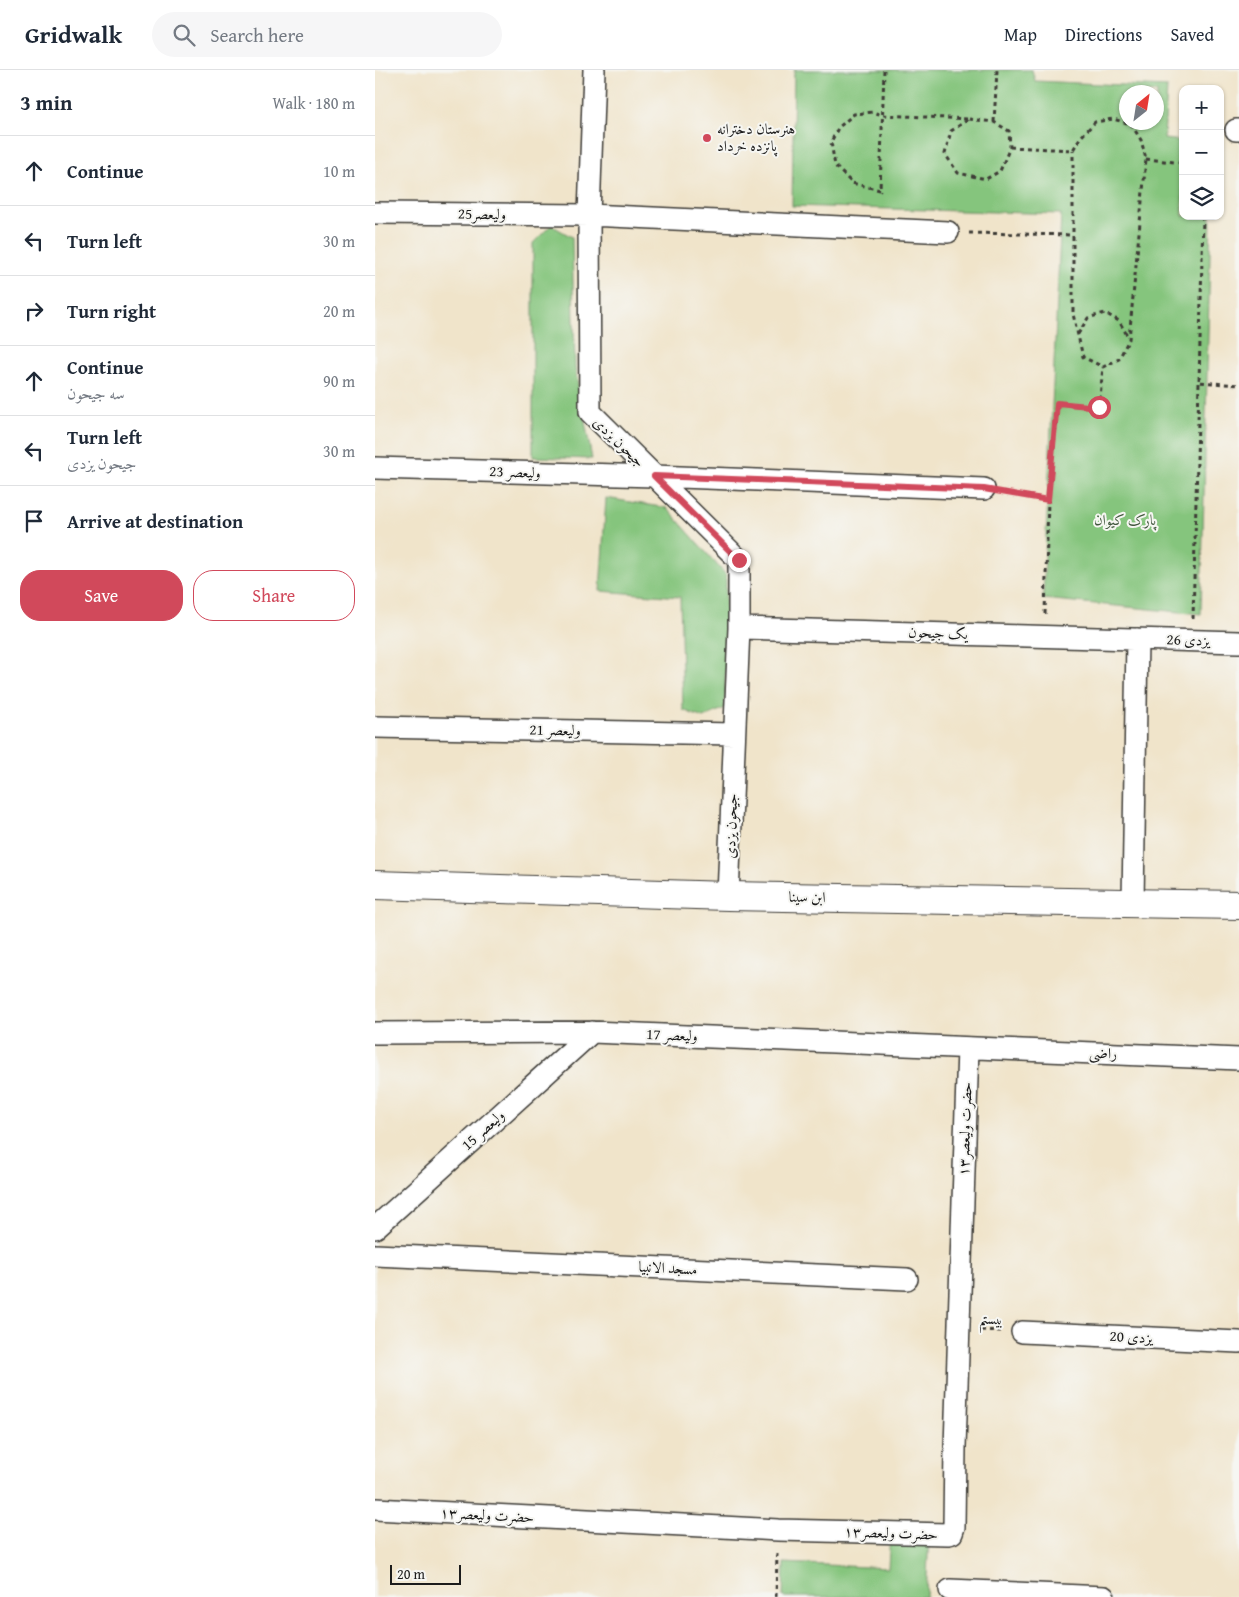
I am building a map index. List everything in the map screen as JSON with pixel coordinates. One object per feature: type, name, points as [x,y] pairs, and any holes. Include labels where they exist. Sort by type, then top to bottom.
[{"type":"street","name":"جیحون یزدی","points":[[594,70],[589,215],[590,412],[739,560],[739,628],[728,896]]},
{"type":"street","name":"ولیعصر25","points":[[375,213],[589,215],[948,232]]},
{"type":"street","name":"ولیعصر 23","points":[[375,468],[654,476],[984,489]]},
{"type":"street","name":"یک جیحون","points":[[739,628],[1137,639]]},
{"type":"street","name":"یزدی 26","points":[[1137,639],[1239,642]]},
{"type":"street","points":[[1133,902],[1137,639]]},
{"type":"street","name":"ولیعصر 21","points":[[375,727],[734,734]]},
{"type":"street","name":"ابن سینا","points":[[375,885],[728,896],[1239,905]]},
{"type":"street","name":"ولیعصر 17","points":[[375,1033],[592,1032],[968,1048]]},
{"type":"street","name":"ولیعصر 15","points":[[375,1228],[592,1032]]},
{"type":"street","name":"راضی","points":[[968,1048],[1239,1059]]},
{"type":"street","name":"حضرت ولیعصر۱۳","points":[[375,1509],[778,1530],[952,1533],[954,1527],[968,1048]]},
{"type":"street","name":"مسجد الانبیا","points":[[375,1256],[907,1279]]},
{"type":"street","name":"یزدی 20","points":[[1023,1332],[1239,1342]]},
{"type":"street","points":[[950,1590],[1104,1597]]},
{"type":"path","points":[[883,70],[882,115],[880,181],[880,190],[852,183],[835,166],[831,142],[838,128],[854,114],[873,112],[882,115],[969,119],[994,122],[1009,131],[1010,147],[1000,171],[986,180],[958,173],[945,154],[951,131],[969,119]]},
{"type":"path","points":[[994,122],[997,70]]},
{"type":"path","points":[[1113,119],[1131,124],[1141,140],[1146,159],[1129,339],[1119,359],[1103,366],[1083,357],[1073,314],[1073,150],[1080,138],[1095,122],[1113,119]]},
{"type":"path","points":[[1010,147],[1073,150]]},
{"type":"path","points":[[1146,159],[1179,162]]},
{"type":"path","points":[[1193,628],[1203,220]]},
{"type":"path","points":[[948,232],[1073,235]]},
{"type":"path","points":[[1077,334],[1088,318],[1105,313],[1119,321],[1129,339]]},
{"type":"path","points":[[1045,623],[1048,500],[1057,403],[1099,407],[1103,366]]},
{"type":"path","points":[[1199,382],[1239,385]]},
{"type":"path","points":[[984,489],[1048,500]]},
{"type":"path","name":"بیستم","points":[[959,1329],[1023,1332]]},
{"type":"path","points":[[775,1597],[778,1530]]},
{"type":"green space","name":"پارک کیوان","points":[[794,70],[1032,70],[1035,81],[1123,85],[1119,85],[1119,130],[1164,130],[1164,87],[1167,87],[1164,139],[1179,141],[1179,220],[1211,220],[1201,614],[1043,599],[1061,214],[792,206]]},
{"type":"green space","points":[[551,225],[572,237],[575,368],[592,459],[533,457],[533,243]]},
{"type":"green space","points":[[606,498],[667,508],[726,575],[725,708],[703,718],[683,710],[680,597],[600,591]]},
{"type":"green space","points":[[890,1532],[929,1534],[926,1597],[783,1597],[784,1563],[888,1568]]},
{"type":"place","name":"هنرستان دخترانه پانزده خرداد","points":[[707,138]]},
{"type":"route","points":[[739,560],[654,476],[984,489],[1048,500],[1057,403],[1099,407]]}]
